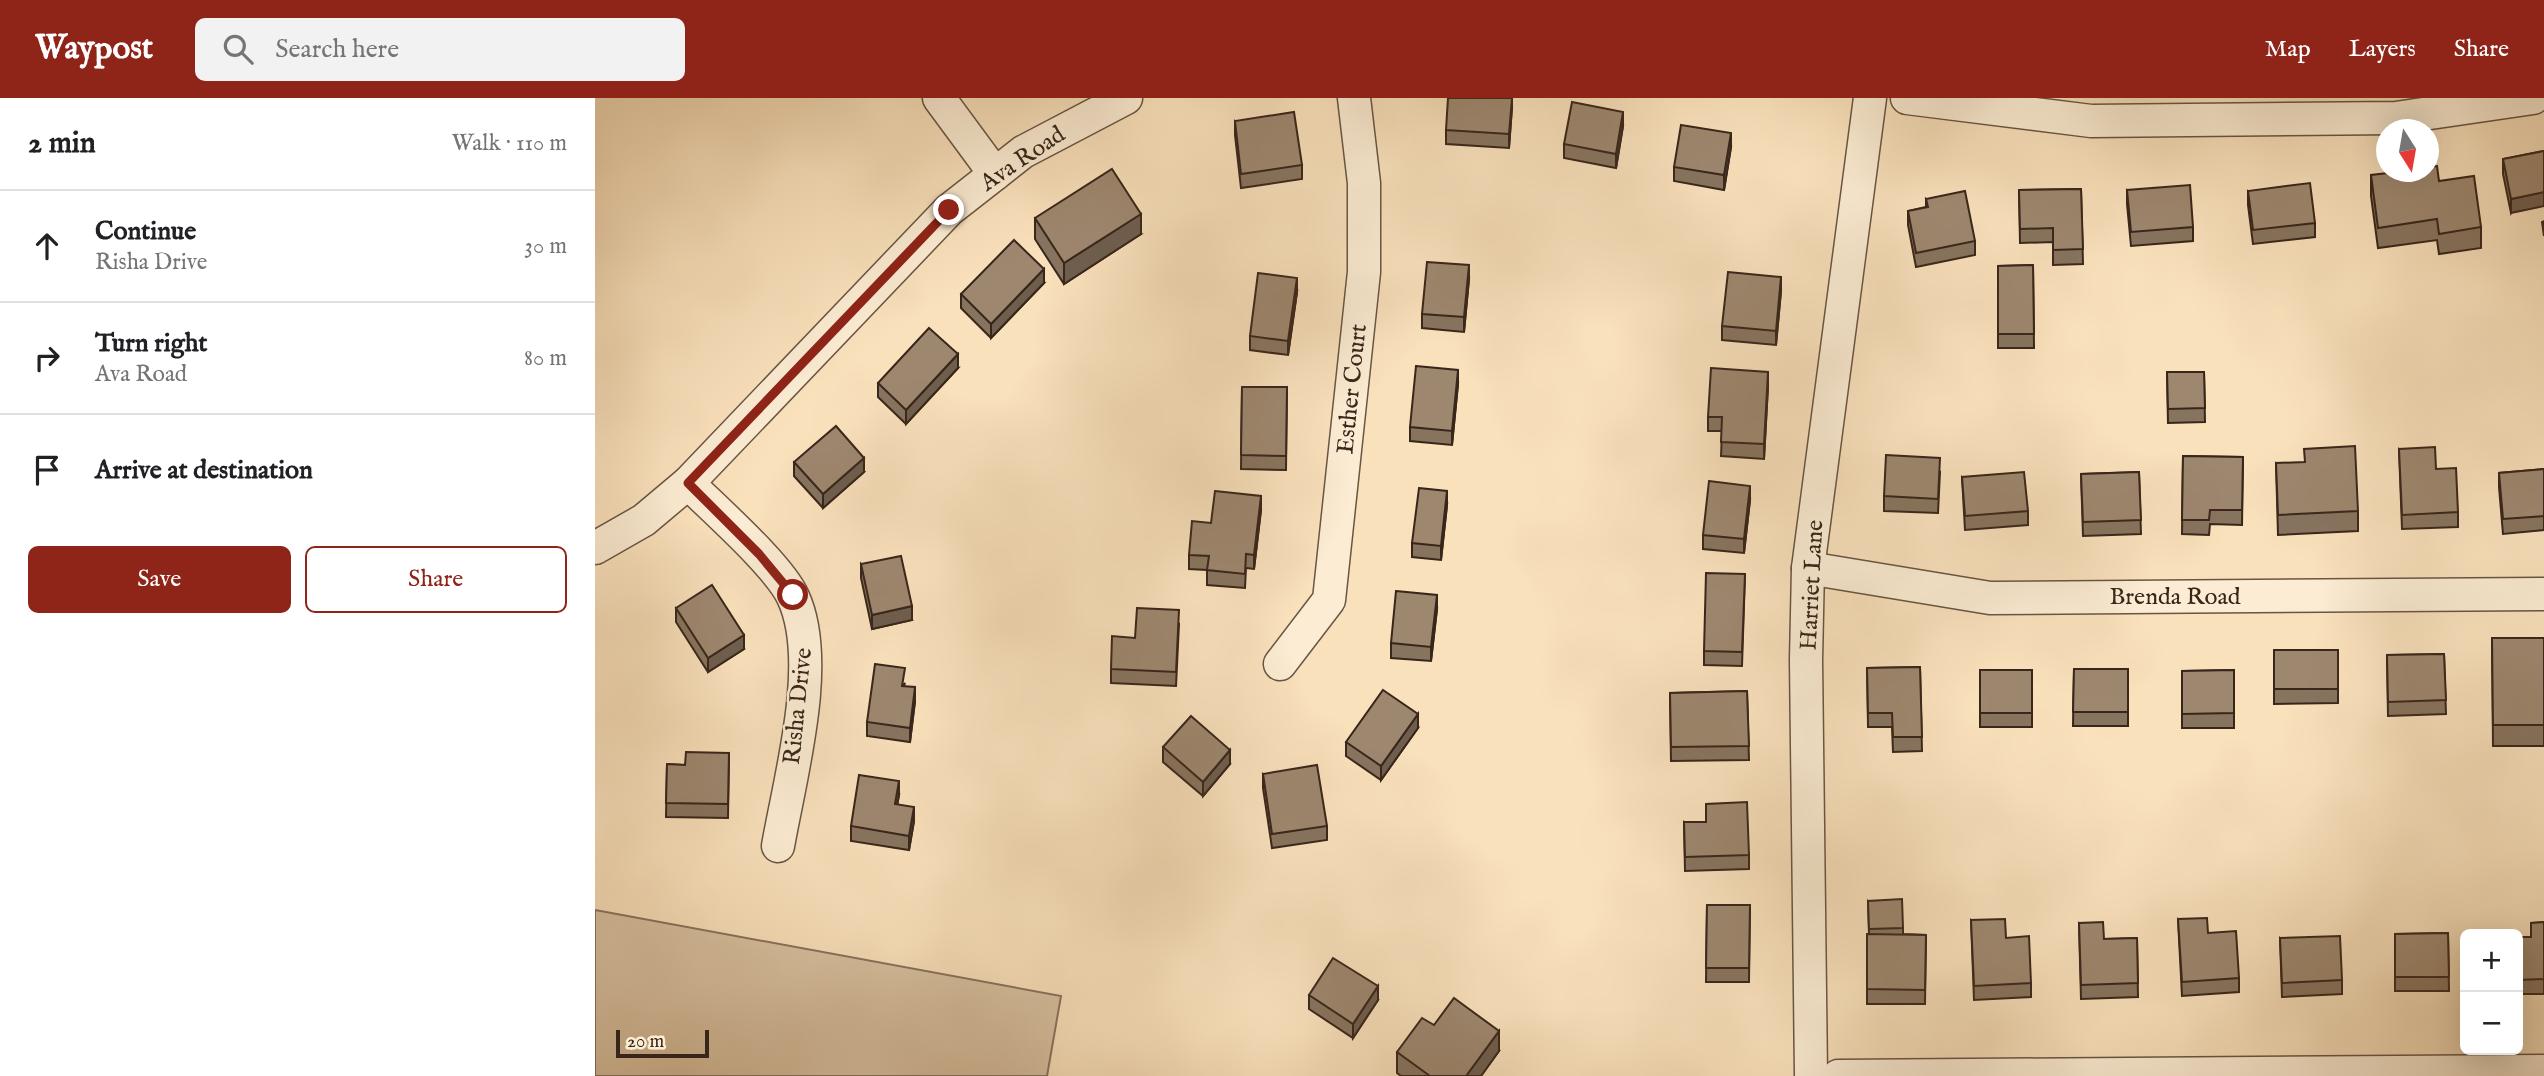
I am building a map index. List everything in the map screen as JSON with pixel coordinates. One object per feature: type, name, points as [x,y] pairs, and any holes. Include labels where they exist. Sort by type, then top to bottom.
[{"type":"street","points":[[939,98],[995,174]]},
{"type":"street","name":"Ava Road","points":[[595,548],[645,520],[688,483],[949,210],[1023,152],[1126,98]]},
{"type":"street","name":"Esther Court","points":[[1280,664],[1329,600],[1364,272],[1364,183],[1354,98]]},
{"type":"street","name":"Harriet Lane","points":[[1811,1076],[1806,660],[1808,568],[1870,98]]},
{"type":"street","points":[[1907,98],[2091,121],[2396,118],[2533,98]]},
{"type":"street","name":"Risha Drive","points":[[688,483],[759,554],[793,595],[804,626],[807,658],[778,846]]},
{"type":"street","name":"Brenda Road","points":[[1808,568],[1990,598],[2544,594]]},
{"type":"street","points":[[1838,1076],[2544,1071]]},
{"type":"shaded area","points":[[595,910],[1061,996],[1047,1076],[595,1076]]},
{"type":"building","points":[[1448,98],[1512,98],[1509,134],[1446,130]]},
{"type":"building","points":[[1572,102],[1623,112],[1616,154],[1564,144]]},
{"type":"building","points":[[1294,112],[1302,165],[1241,174],[1235,121]]},
{"type":"building","points":[[1681,125],[1731,133],[1724,175],[1674,167]]},
{"type":"building","points":[[2544,151],[2544,192],[2511,199],[2503,159]]},
{"type":"building","points":[[1112,169],[1141,214],[1064,263],[1035,218]]},
{"type":"building","points":[[2376,174],[2376,182],[2439,182],[2474,176],[2481,227],[2439,234],[2437,219],[2378,228],[2371,175]]},
{"type":"building","points":[[2310,183],[2315,223],[2253,230],[2248,191]]},
{"type":"building","points":[[2190,185],[2193,227],[2131,232],[2127,190]]},
{"type":"building","points":[[2081,189],[2083,249],[2053,250],[2053,228],[2020,229],[2019,190]]},
{"type":"building","points":[[1965,191],[1975,241],[1916,253],[1908,211],[1928,207],[1926,199]]},
{"type":"building","points":[[1014,240],[1044,269],[991,324],[961,294]]},
{"type":"building","points":[[1427,262],[1469,265],[1464,317],[1422,314]]},
{"type":"building","points":[[2033,265],[2034,334],[1998,334],[1998,266]]},
{"type":"building","points":[[1728,272],[1781,277],[1776,331],[1722,326]]},
{"type":"building","points":[[1258,273],[1297,278],[1288,341],[1250,336]]},
{"type":"building","points":[[929,328],[958,354],[906,410],[878,383]]},
{"type":"building","points":[[1416,366],[1458,370],[1452,431],[1410,427]]},
{"type":"building","points":[[1711,368],[1768,372],[1764,444],[1721,442],[1722,417],[1708,417]]},
{"type":"building","points":[[2167,372],[2204,372],[2205,408],[2168,409]]},
{"type":"building","points":[[1242,387],[1287,387],[1286,456],[1241,455]]},
{"type":"building","points":[[836,426],[864,458],[823,494],[794,462]]},
{"type":"building","points":[[2355,446],[2358,511],[2278,515],[2276,463],[2305,462],[2304,449]]},
{"type":"building","points":[[2435,447],[2436,469],[2456,468],[2458,512],[2402,515],[2399,449]]},
{"type":"building","points":[[1886,455],[1940,458],[1938,499],[1884,496]]},
{"type":"building","points":[[2183,456],[2243,457],[2242,510],[2210,510],[2209,520],[2182,520]]},
{"type":"building","points":[[2544,469],[2544,516],[2503,519],[2499,473]]},
{"type":"building","points":[[2024,472],[2028,511],[1965,516],[1962,477]]},
{"type":"building","points":[[2139,472],[2141,520],[2083,522],[2081,474]]},
{"type":"building","points":[[1709,481],[1750,486],[1744,539],[1703,535]]},
{"type":"building","points":[[1419,488],[1447,491],[1441,546],[1412,543]]},
{"type":"building","points":[[1215,491],[1261,496],[1254,555],[1246,554],[1245,574],[1207,570],[1209,556],[1189,555],[1192,521],[1211,523]]},
{"type":"building","points":[[901,556],[912,606],[872,615],[861,564]]},
{"type":"building","points":[[1706,573],[1745,574],[1742,652],[1704,651]]},
{"type":"building","points":[[712,585],[744,635],[708,658],[676,608]]},
{"type":"building","points":[[1396,591],[1437,595],[1431,647],[1391,643]]},
{"type":"building","points":[[1137,608],[1179,610],[1176,672],[1111,669],[1112,636],[1135,638]]},
{"type":"building","points":[[2492,638],[2544,638],[2544,725],[2493,725]]},
{"type":"building","points":[[2274,650],[2338,650],[2338,689],[2274,689]]},
{"type":"building","points":[[2444,654],[2446,700],[2388,702],[2387,655]]},
{"type":"building","points":[[875,664],[905,668],[902,686],[915,687],[910,728],[867,722]]},
{"type":"building","points":[[1920,667],[1922,737],[1893,737],[1892,713],[1868,713],[1867,668]]},
{"type":"building","points":[[2074,669],[2128,669],[2128,712],[2073,712]]},
{"type":"building","points":[[1980,670],[2032,670],[2032,713],[1980,713]]},
{"type":"building","points":[[2234,670],[2234,713],[2182,714],[2182,671]]},
{"type":"building","points":[[1383,690],[1418,714],[1381,766],[1346,742]]},
{"type":"building","points":[[1747,691],[1749,746],[1671,747],[1670,693]]},
{"type":"building","points":[[1191,716],[1230,750],[1203,782],[1163,747]]},
{"type":"building","points":[[686,752],[729,753],[728,804],[666,803],[667,764],[685,765]]},
{"type":"building","points":[[1317,765],[1327,826],[1272,834],[1263,774]]},
{"type":"building","points":[[859,775],[899,781],[895,804],[914,807],[909,836],[851,826]]},
{"type":"building","points":[[1747,802],[1749,855],[1685,857],[1684,822],[1706,822],[1706,804]]},
{"type":"building","points":[[1902,899],[1903,928],[1869,929],[1868,901]]},
{"type":"building","points":[[1707,905],[1750,905],[1749,968],[1706,968]]},
{"type":"building","points":[[2207,918],[2208,933],[2236,931],[2239,978],[2182,982],[2178,919]]},
{"type":"building","points":[[2005,919],[2006,938],[2029,936],[2031,983],[1974,986],[1971,920]]},
{"type":"building","points":[[2103,922],[2104,939],[2137,938],[2138,983],[2081,985],[2079,923]]},
{"type":"building","points":[[2544,922],[2544,979],[2523,980],[2523,937],[2531,937],[2531,923]]},
{"type":"building","points":[[2448,933],[2449,977],[2395,977],[2395,934]]},
{"type":"building","points":[[1867,934],[1926,935],[1925,990],[1867,989]]},
{"type":"building","points":[[2340,936],[2342,980],[2282,983],[2280,938]]},
{"type":"building","points":[[1333,958],[1378,986],[1353,1024],[1309,995]]},
{"type":"building","points":[[1454,998],[1499,1031],[1466,1076],[1430,1076],[1397,1052],[1422,1018],[1434,1025]]},
{"type":"route","points":[[793,595],[759,554],[688,483],[949,210]]}]
